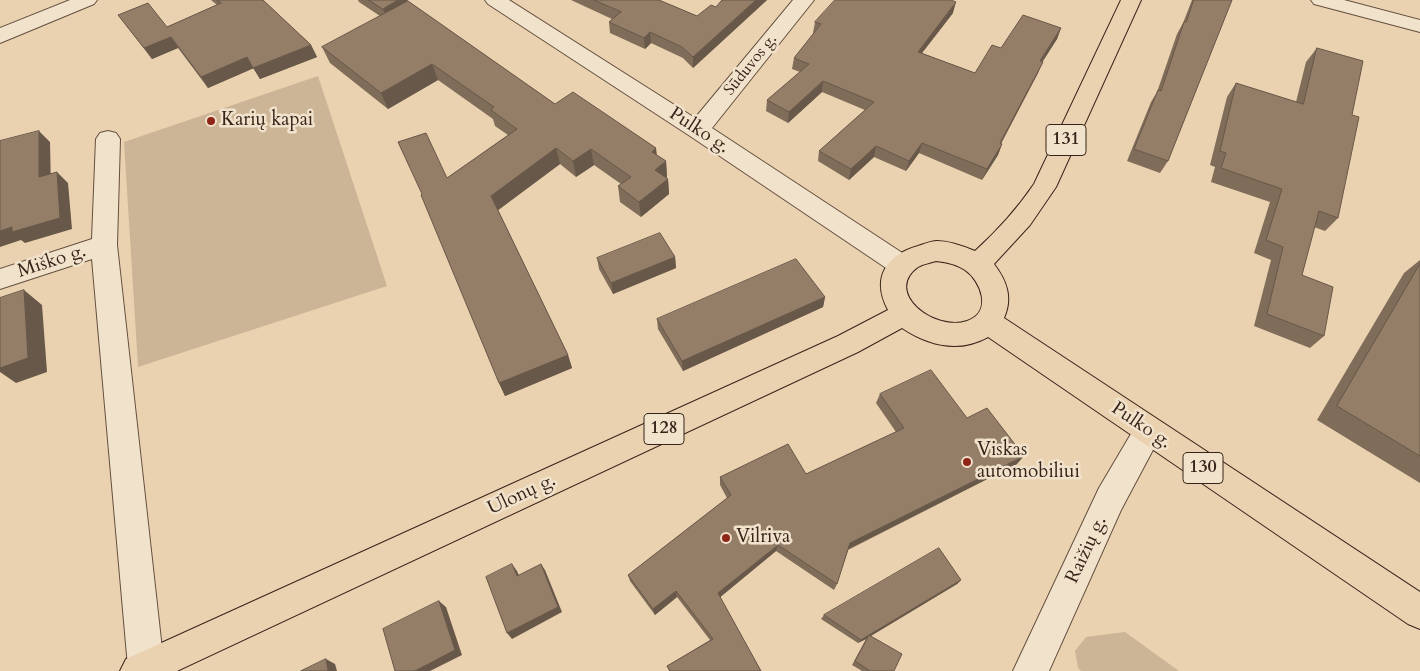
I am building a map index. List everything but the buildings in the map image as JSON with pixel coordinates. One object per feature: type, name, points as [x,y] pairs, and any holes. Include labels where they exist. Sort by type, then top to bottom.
[{"type":"main road","name":"131","points":[[977,264],[1002,242],[1027,214],[1044,187],[1132,0]]},
{"type":"main road","points":[[936,251],[957,255],[977,264],[988,275],[994,286],[997,299],[995,312],[988,322],[978,329],[967,334],[940,334],[926,330],[904,314],[897,305],[893,289],[895,274],[910,257],[936,251]]},
{"type":"main road","name":"Ulonų g.","points":[[142,669],[848,344],[904,314]]},
{"type":"main road","name":"Pulko g.","points":[[988,322],[1420,612]]},
{"type":"street","points":[[0,36],[87,0]]},
{"type":"street","name":"Pulko g.","points":[[495,0],[698,130],[901,265]]},
{"type":"street","name":"Sūduvos g.","points":[[698,130],[804,0]]},
{"type":"street","points":[[1320,0],[1420,26]]},
{"type":"street","points":[[108,139],[104,245],[142,669]]},
{"type":"street","name":"Miško g.","points":[[0,279],[104,245]]},
{"type":"street","name":"Raižių g.","points":[[1031,671],[1110,499],[1148,431]]},
{"type":"shaded area","points":[[318,76],[387,286],[138,367],[124,142]]},
{"type":"shaded area","points":[[1125,632],[1179,671],[1081,671],[1078,668],[1075,651],[1086,637]]},
{"type":"place","name":"Karių kapai","points":[[211,121]]},
{"type":"place","name":"Viskas automobiliui","points":[[967,462]]},
{"type":"place","name":"Vilriva","points":[[726,538]]}]
